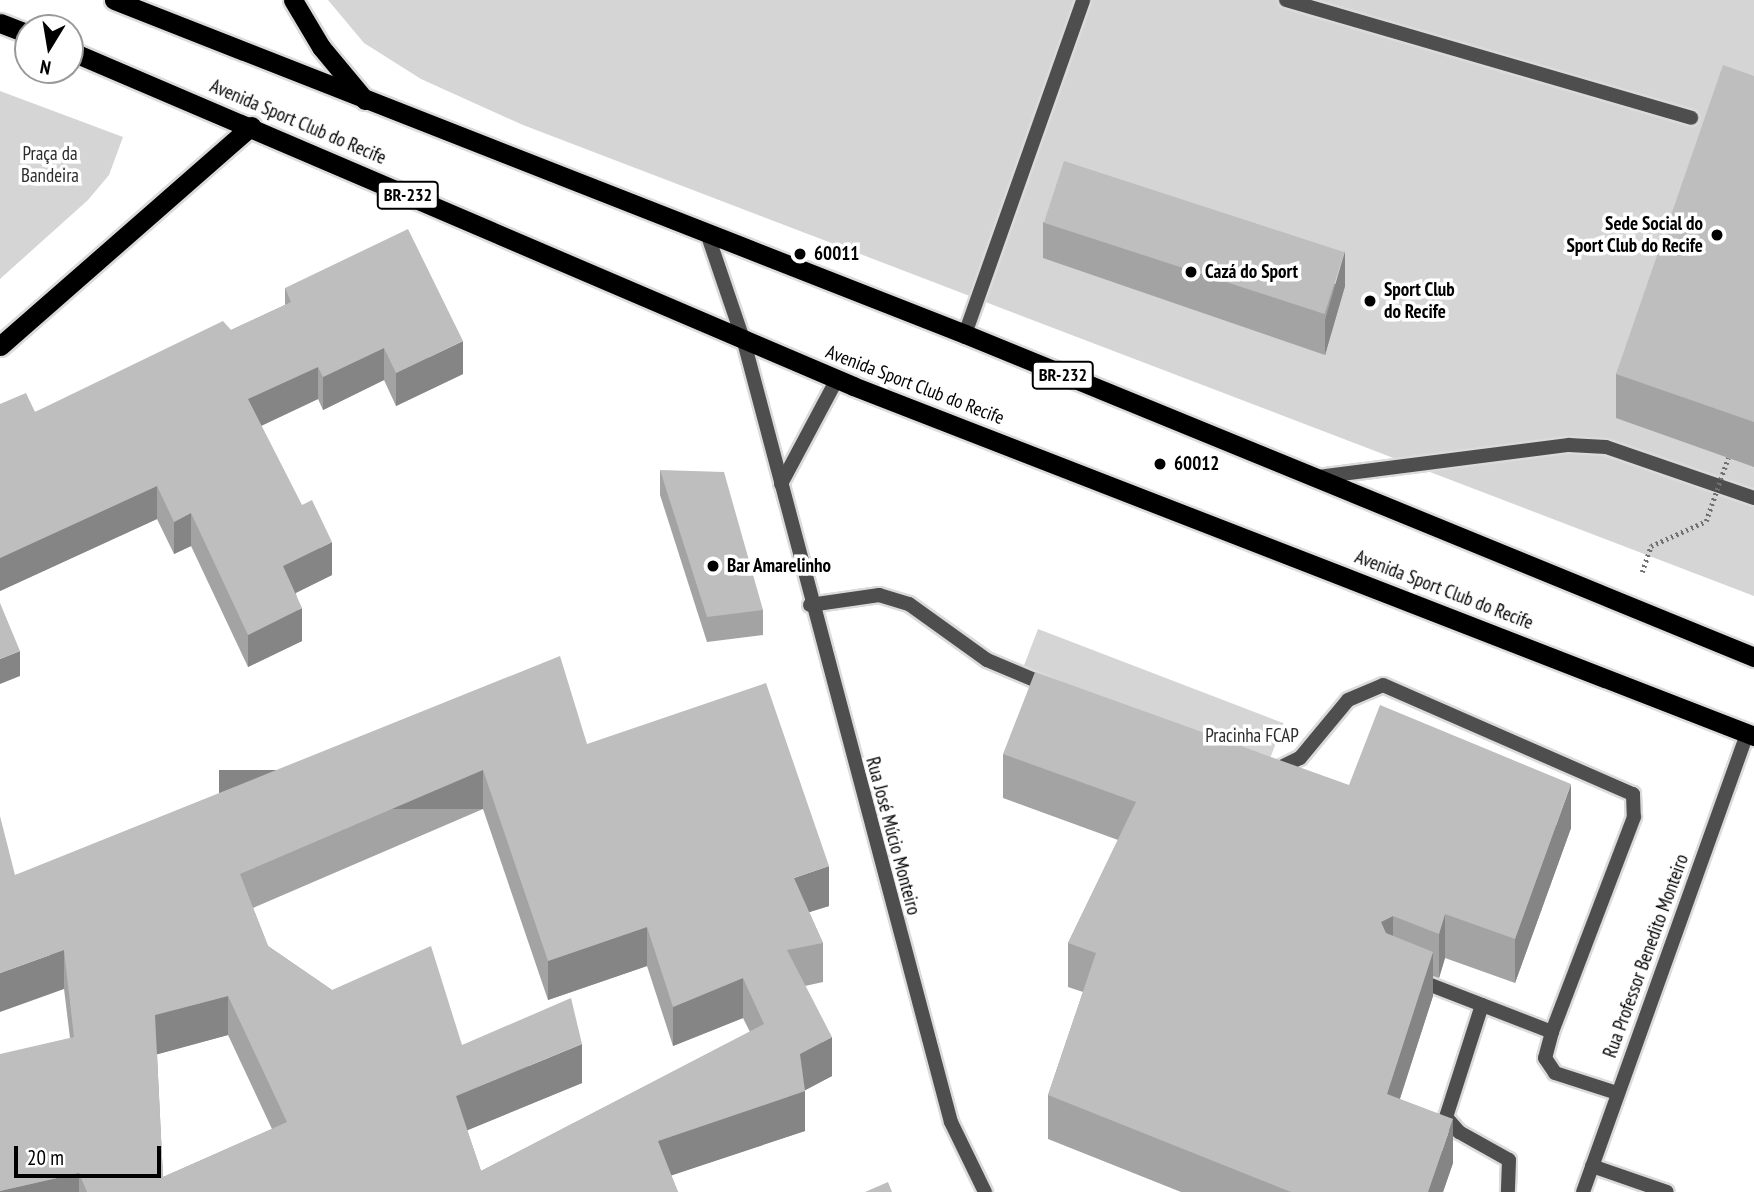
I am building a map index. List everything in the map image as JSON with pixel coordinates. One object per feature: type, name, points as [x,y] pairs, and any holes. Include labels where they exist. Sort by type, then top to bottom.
[{"type":"highway","name":"BR-232","points":[[114,0],[368,103],[965,334],[1754,657]]},
{"type":"highway","points":[[293,0],[321,47],[368,103]]},
{"type":"highway","name":"Avenida Sport Club do Recife","points":[[84,57],[251,126],[744,342],[1750,735]]},
{"type":"highway","points":[[0,346],[251,126]]},
{"type":"street","points":[[965,334],[1083,0]]},
{"type":"street","points":[[1286,0],[1691,118]]},
{"type":"street","name":"Rua José Múcio Monteiro","points":[[708,236],[744,342],[810,605],[951,1122],[985,1192]]},
{"type":"street","points":[[781,484],[837,379]]},
{"type":"street","points":[[1312,478],[1569,445],[1606,447],[1754,498]]},
{"type":"street","points":[[810,605],[879,595],[909,604],[987,660],[1062,691]]},
{"type":"street","points":[[1260,771],[1292,764],[1348,700],[1383,685],[1633,794],[1634,817],[1552,1032],[1545,1058],[1555,1073],[1616,1093]]},
{"type":"street","name":"Rua Professor Benedito Monteiro","points":[[1583,1192],[1616,1093],[1750,735]]},
{"type":"street","points":[[1401,973],[1552,1032]]},
{"type":"street","points":[[1482,1005],[1446,1117],[1469,1139],[1508,1160],[1508,1192]]},
{"type":"street","points":[[1592,1166],[1667,1192]]},
{"type":"path","points":[[1651,546],[1706,522],[1728,458]]},
{"type":"green space","name":"Sport Club do Recife","points":[[328,0],[1754,0],[1754,596],[523,125],[421,79],[364,43]]},
{"type":"green space","name":"Praça da Bandeira","points":[[0,91],[123,137],[109,175],[88,200],[0,279]]},
{"type":"green space","name":"Pracinha FCAP","points":[[1038,629],[1284,723],[1268,764],[1022,670]]},
{"type":"building","name":"Sede Social do Sport Club do Recife","points":[[1723,65],[1754,76],[1754,422],[1616,374]]},
{"type":"building","points":[[1064,161],[1345,252],[1324,314],[1044,223]]},
{"type":"building","points":[[408,229],[463,341],[396,373],[384,348],[323,377],[318,367],[248,399],[302,505],[312,500],[332,542],[283,566],[302,608],[248,635],[191,513],[174,522],[157,486],[0,558],[0,404],[26,393],[35,412],[223,321],[231,330],[291,302],[285,288]]},
{"type":"building","name":"Bar Amarelinho","points":[[660,470],[724,472],[763,610],[707,617]]},
{"type":"building","points":[[0,603],[20,651],[0,659]]},
{"type":"building","points":[[560,656],[587,744],[766,683],[829,866],[794,878],[823,943],[787,950],[832,1037],[800,1054],[805,1091],[658,1141],[678,1192],[87,1192],[79,1173],[0,1191],[0,1054],[74,1037],[64,950],[0,973],[0,816],[15,875]],"holes":[[[483,770],[548,961],[647,927],[673,1007],[743,978],[764,1024],[481,1171],[456,1096],[582,1044],[571,998],[462,1045],[431,946],[332,990],[268,946],[240,874]],[[228,996],[287,1122],[163,1177],[155,1015]]]},
{"type":"building","points":[[1035,672],[1349,785],[1380,705],[1571,784],[1515,939],[1445,914],[1439,934],[1393,916],[1381,922],[1386,933],[1433,952],[1387,1094],[1453,1119],[1428,1192],[1291,1192],[1048,1095],[1096,953],[1068,943],[1136,802],[1003,754]]},
{"type":"building","points":[[888,1182],[892,1192],[865,1192]]},
{"type":"place","name":"Sede Social do Sport Club do Recife","points":[[1717,235]]},
{"type":"place","name":"60011","points":[[800,254]]},
{"type":"place","name":"Cazá do Sport","points":[[1191,272]]},
{"type":"place","name":"Sport Club do Recife","points":[[1370,301]]},
{"type":"place","name":"60012","points":[[1160,464]]},
{"type":"place","name":"Bar Amarelinho","points":[[713,566]]}]
